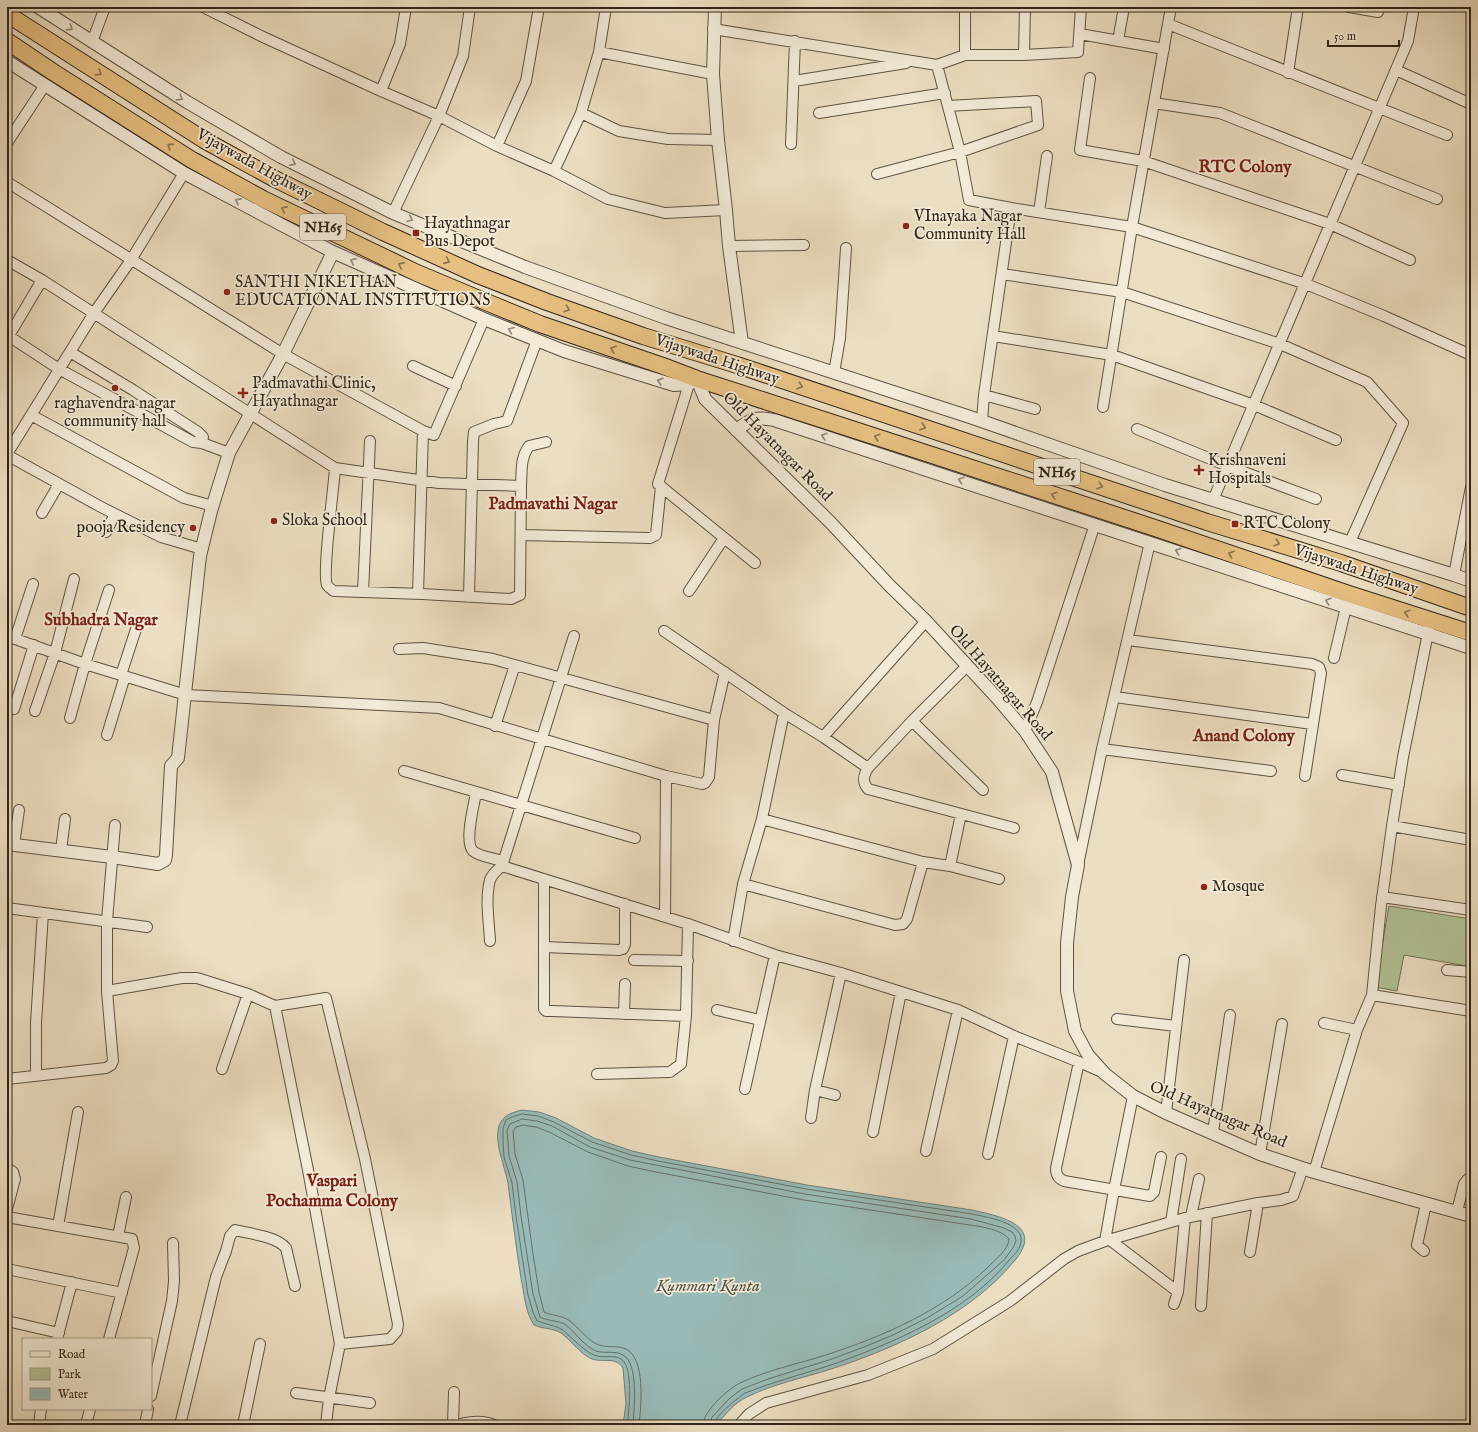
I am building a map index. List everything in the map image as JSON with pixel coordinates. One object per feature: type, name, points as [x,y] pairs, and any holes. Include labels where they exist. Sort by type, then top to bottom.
[{"type":"highway","name":"Vijaywada Highway","points":[[7,14],[204,140],[275,179],[383,232],[478,276],[643,336],[737,365],[1207,522],[1341,564],[1471,608]]},
{"type":"highway","name":"Vijaywada Highway","points":[[7,41],[192,160],[263,199],[417,273],[540,324],[663,366],[693,382],[989,482],[1349,594],[1429,627],[1471,633]]},
{"type":"highway","points":[[136,124],[148,104]]},
{"type":"street","points":[[38,7],[187,102],[281,157],[394,213],[525,267],[666,318],[982,421],[1165,485],[1471,581]]},
{"type":"street","points":[[92,42],[105,7]]},
{"type":"street","points":[[203,7],[261,36],[439,116],[497,146],[554,171],[608,199],[665,213],[726,210]]},
{"type":"street","points":[[381,91],[400,44],[406,7]]},
{"type":"street","points":[[394,213],[439,116],[463,56],[470,7]]},
{"type":"street","points":[[497,146],[526,81],[539,7]]},
{"type":"street","points":[[554,171],[581,113],[599,52],[606,7]]},
{"type":"street","points":[[714,7],[713,74],[718,140],[729,246],[742,343]]},
{"type":"street","points":[[965,7],[965,54]]},
{"type":"street","points":[[1024,55],[1025,7]]},
{"type":"street","points":[[713,29],[937,65],[965,54],[1024,55],[1078,52],[1080,7]]},
{"type":"street","points":[[1118,41],[1124,7]]},
{"type":"street","points":[[1103,407],[1143,161],[1171,7]]},
{"type":"street","points":[[1288,73],[1298,7]]},
{"type":"street","points":[[1349,7],[1378,12]]},
{"type":"street","points":[[1213,500],[1408,41],[1414,7]]},
{"type":"street","points":[[1168,24],[1447,135]]},
{"type":"street","points":[[1080,34],[1164,49]]},
{"type":"street","points":[[791,144],[795,41]]},
{"type":"street","points":[[599,52],[713,74]]},
{"type":"street","points":[[7,61],[184,173],[333,252],[484,319],[564,351],[674,385],[693,382],[658,484],[755,563]]},
{"type":"street","points":[[794,81],[915,61]]},
{"type":"street","points":[[937,65],[960,152],[969,200],[1132,227],[1306,284],[1384,316],[1471,356]]},
{"type":"street","points":[[1396,70],[1471,104]]},
{"type":"street","points":[[1090,78],[1080,150],[1143,161],[1330,224],[1410,260]]},
{"type":"street","points":[[7,143],[44,85]]},
{"type":"street","points":[[819,113],[945,93]]},
{"type":"street","points":[[877,174],[960,152],[1038,125],[1036,101],[948,106]]},
{"type":"street","points":[[1154,103],[1220,113],[1354,168],[1437,199]]},
{"type":"street","points":[[581,113],[619,131],[668,139],[718,140]]},
{"type":"street","points":[[1039,212],[1047,156]]},
{"type":"street","points":[[184,173],[131,260],[94,313],[7,454],[59,484],[161,537],[202,549]]},
{"type":"street","points":[[7,182],[283,354],[423,431],[434,435],[484,319]]},
{"type":"street","points":[[982,421],[984,395],[994,336],[1011,208]]},
{"type":"street","points":[[729,246],[804,245]]},
{"type":"street","points":[[834,373],[840,338],[846,248]]},
{"type":"street","points":[[19,810],[11,844],[158,864],[165,860],[171,766],[178,758],[200,556],[213,506],[229,452],[283,354],[333,252]]},
{"type":"street","points":[[7,260],[42,280],[335,468],[439,482],[521,486]]},
{"type":"street","points":[[1002,274],[1122,292],[1280,344],[1367,382],[1403,423],[1350,542]]},
{"type":"street","points":[[42,280],[8,337],[59,369],[193,442],[202,443],[229,452]]},
{"type":"street","points":[[994,336],[1112,355],[1254,405],[1336,440]]},
{"type":"street","points":[[469,597],[474,432],[494,424],[507,421],[537,340]]},
{"type":"street","points":[[70,352],[198,432],[203,437],[202,443]]},
{"type":"street","points":[[413,366],[456,386]]},
{"type":"street","name":"Old Hayatnagar Road","points":[[693,382],[706,399],[736,430],[831,523],[889,585],[926,621],[1025,731],[1052,772],[1078,865],[1072,897],[1067,943],[1067,991],[1075,1031],[1088,1055],[1106,1074],[1133,1096],[1166,1113],[1213,1132],[1260,1154],[1314,1172],[1471,1216]]},
{"type":"street","points":[[984,395],[1035,408]]},
{"type":"street","points":[[31,415],[184,498],[213,506]]},
{"type":"street","points":[[736,430],[759,417],[774,420],[989,482],[1095,524],[1346,607],[1429,627],[1471,648]]},
{"type":"street","points":[[1137,429],[1228,466],[1316,499]]},
{"type":"street","points":[[418,594],[423,431]]},
{"type":"street","points":[[363,592],[370,441]]},
{"type":"street","points":[[335,468],[326,580],[327,585],[334,591],[418,594],[510,600],[520,595],[522,458],[529,446],[546,442]]},
{"type":"street","points":[[42,513],[59,484]]},
{"type":"street","points":[[521,535],[650,538],[656,535],[661,486]]},
{"type":"street","points":[[1454,575],[1471,487]]},
{"type":"street","points":[[106,532],[115,514]]},
{"type":"street","points":[[1025,731],[1037,702],[1095,524]]},
{"type":"street","points":[[689,591],[724,538]]},
{"type":"street","points":[[1078,865],[1102,749],[1150,542]]},
{"type":"street","points":[[35,711],[54,653],[74,579]]},
{"type":"street","points":[[34,584],[11,637],[86,664],[186,695],[439,708],[541,740],[666,776],[702,784],[705,783],[709,777],[714,720],[725,672]]},
{"type":"street","points":[[70,718],[109,590]]},
{"type":"street","points":[[1334,658],[1346,607]]},
{"type":"street","points":[[823,737],[926,621]]},
{"type":"street","points":[[106,735],[137,626]]},
{"type":"street","points":[[1314,1172],[1357,1030],[1372,995],[1382,897],[1392,826],[1403,758],[1429,627]]},
{"type":"street","points":[[664,631],[868,768]]},
{"type":"street","points":[[490,941],[488,895],[490,880],[502,863],[574,636]]},
{"type":"street","points":[[1128,640],[1312,664],[1319,667],[1321,673],[1305,776]]},
{"type":"street","points":[[14,709],[34,645]]},
{"type":"street","points":[[399,649],[423,648],[493,659],[714,720]]},
{"type":"street","points":[[495,726],[515,665]]},
{"type":"street","points":[[967,666],[868,768],[864,776],[865,786],[868,789],[1014,828]]},
{"type":"street","points":[[1115,697],[1312,724]]},
{"type":"street","points":[[733,941],[743,884],[762,819],[784,713]]},
{"type":"street","points":[[912,721],[983,790]]},
{"type":"street","points":[[1102,749],[1272,771]]},
{"type":"street","points":[[404,771],[520,806],[635,838]]},
{"type":"street","points":[[1342,775],[1399,785]]},
{"type":"street","points":[[665,917],[666,776]]},
{"type":"street","points":[[476,793],[468,841],[472,850],[478,854],[544,879],[688,924],[775,955],[841,973],[958,1010],[1014,1036],[1106,1074]]},
{"type":"street","points":[[950,866],[961,814]]},
{"type":"street","points":[[61,850],[65,819]]},
{"type":"street","points":[[762,819],[923,862],[950,866],[999,880]]},
{"type":"street","points":[[7,1079],[106,1068],[111,1065],[113,1061],[107,991],[107,921],[115,825]]},
{"type":"street","points":[[1392,826],[1471,840]]},
{"type":"street","points":[[743,884],[895,925],[902,924],[907,919],[923,862]]},
{"type":"street","points":[[544,879],[543,1004],[546,1011],[686,1016]]},
{"type":"street","points":[[1382,897],[1471,910]]},
{"type":"street","points":[[544,947],[623,949],[625,904]]},
{"type":"street","points":[[7,908],[148,927]]},
{"type":"street","points":[[36,1076],[36,1023],[44,913]]},
{"type":"street","points":[[597,1074],[670,1072],[681,1064],[686,1016],[688,924]]},
{"type":"street","points":[[745,1089],[775,955]]},
{"type":"street","points":[[634,960],[688,961]]},
{"type":"street","points":[[1166,1113],[1184,960]]},
{"type":"street","points":[[1447,970],[1471,972]]},
{"type":"street","points":[[810,1118],[841,973]]},
{"type":"street","points":[[107,991],[182,978],[197,978],[248,994],[275,1006],[326,998],[365,1159],[398,1324],[397,1331],[390,1339],[340,1344]]},
{"type":"street","points":[[624,1014],[625,984]]},
{"type":"street","points":[[873,1132],[901,992]]},
{"type":"street","points":[[222,1070],[248,994]]},
{"type":"street","points":[[1372,995],[1471,1011]]},
{"type":"street","points":[[275,1006],[308,1170],[340,1344],[329,1398],[326,1425]]},
{"type":"street","points":[[717,1010],[760,1020]]},
{"type":"street","points":[[926,1151],[958,1010]]},
{"type":"street","points":[[1213,1132],[1230,1015]]},
{"type":"street","points":[[1117,1018],[1176,1026]]},
{"type":"street","points":[[1324,1023],[1357,1030]]},
{"type":"street","points":[[1260,1154],[1282,1024]]},
{"type":"street","points":[[988,1154],[1014,1036]]},
{"type":"street","points":[[1079,1062],[1056,1173],[1059,1178],[1064,1181],[1148,1196],[1153,1194],[1161,1157]]},
{"type":"street","points":[[815,1090],[835,1095]]},
{"type":"street","points":[[1108,1240],[1114,1190],[1133,1096]]},
{"type":"street","points":[[58,1226],[78,1112]]},
{"type":"street","points":[[1170,1222],[1181,1159]]},
{"type":"street","points":[[7,1168],[13,1172],[15,1179],[7,1209]]},
{"type":"street","points":[[739,1425],[749,1414],[766,1403],[868,1375],[933,1349],[1010,1302],[1064,1259],[1078,1251],[1108,1240],[1188,1217],[1281,1200],[1294,1196],[1303,1168]]},
{"type":"street","points":[[1457,1211],[1464,1184],[1471,1177]]},
{"type":"street","points":[[1174,1304],[1178,1292],[1188,1217],[1199,1179]]},
{"type":"street","points":[[118,1236],[126,1196]]},
{"type":"street","points":[[1250,1252],[1258,1203]]},
{"type":"street","points":[[1424,1252],[1417,1246],[1426,1204]]},
{"type":"street","points":[[1201,1306],[1207,1213]]},
{"type":"street","points":[[7,1217],[132,1239],[134,1248],[109,1338]]},
{"type":"street","points":[[180,1425],[216,1277],[226,1252],[230,1236],[235,1230],[276,1240],[282,1243],[286,1248],[295,1286]]},
{"type":"street","points":[[1108,1240],[1178,1292]]},
{"type":"street","points":[[152,1391],[172,1301],[174,1281],[173,1243]]},
{"type":"street","points":[[7,1269],[122,1293]]},
{"type":"street","points":[[7,1321],[58,1336],[72,1282]]},
{"type":"street","points":[[243,1425],[260,1344]]},
{"type":"street","points":[[296,1392],[370,1403]]},
{"type":"street","points":[[454,1392],[453,1425],[476,1421],[485,1421],[494,1425]]},
{"type":"street","points":[[39,1425],[41,1410]]},
{"type":"street","points":[[86,1425],[90,1410]]},
{"type":"street","points":[[145,1425],[148,1410]]},
{"type":"green space","points":[[1389,906],[1471,919],[1471,934],[1467,966],[1404,955],[1397,991],[1375,987]]},
{"type":"water","name":"Kummari Kunta","points":[[522,1110],[539,1112],[556,1118],[594,1138],[632,1151],[807,1185],[972,1210],[994,1215],[1014,1224],[1021,1230],[1025,1237],[1023,1247],[1016,1259],[998,1279],[978,1296],[931,1327],[881,1351],[831,1369],[757,1392],[738,1402],[716,1425],[623,1425],[626,1404],[623,1368],[620,1364],[613,1361],[592,1359],[580,1351],[561,1333],[534,1325],[525,1302],[508,1183],[500,1155],[498,1140],[499,1126],[503,1119],[511,1113]]},
{"type":"place","name":"VInayaka Nagar Community Hall","points":[[906,226]]},
{"type":"place","name":"Hayathnagar Bus Depot","points":[[416,233]]},
{"type":"place","name":"SANTHI NIKETHAN EDUCATIONAL INSTITUTIONS","points":[[227,292]]},
{"type":"place","name":"raghavendra nagar community hall","points":[[115,388]]},
{"type":"place","name":"Padmavathi Clinic, Hayathnagar","points":[[243,393]]},
{"type":"place","name":"Krishnaveni Hospitals","points":[[1199,470]]},
{"type":"place","name":"Sloka School","points":[[274,521]]},
{"type":"place","name":"RTC Colony","points":[[1235,524]]},
{"type":"place","name":"pooja Residency","points":[[193,528]]},
{"type":"place","name":"Mosque","points":[[1204,887]]},
{"type":"district","name":"RTC Colony","points":[[1245,167]]},
{"type":"district","name":"Padmavathi Nagar","points":[[553,504]]},
{"type":"district","name":"Subhadra Nagar","points":[[101,620]]},
{"type":"district","name":"Anand Colony","points":[[1244,736]]},
{"type":"district","name":"Vaspari Pochamma Colony","points":[[332,1191]]}]
